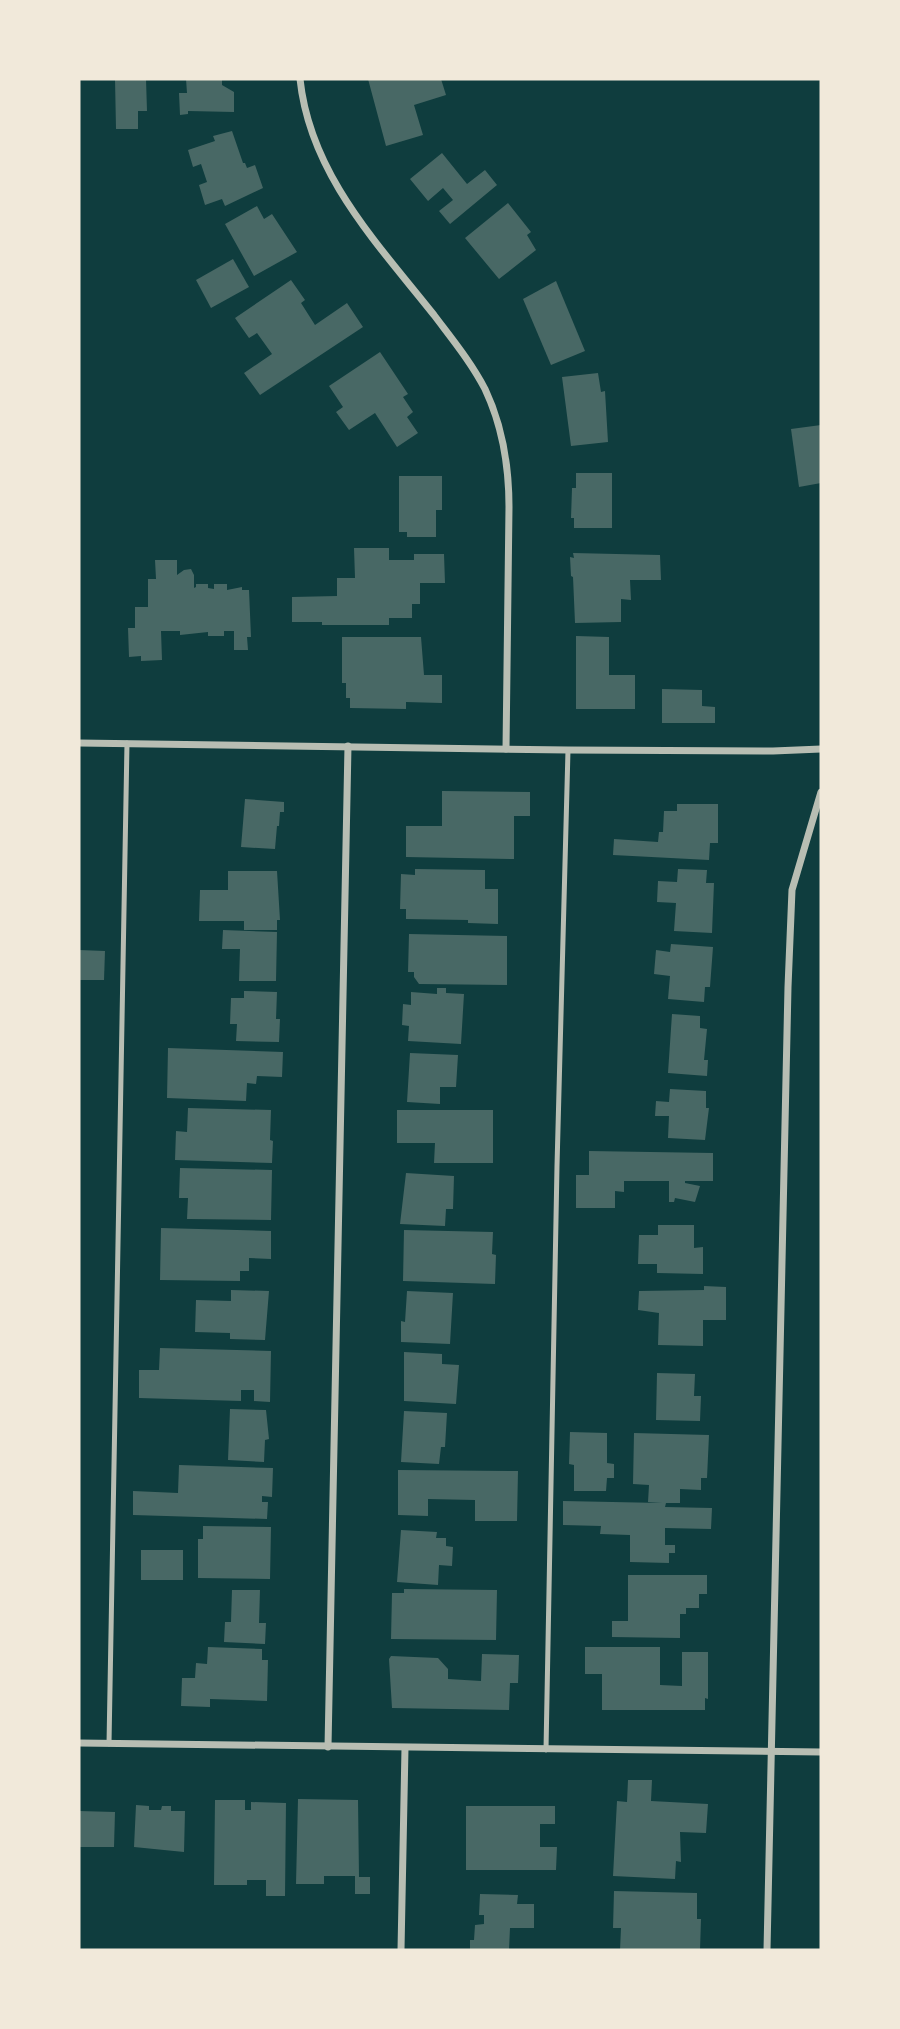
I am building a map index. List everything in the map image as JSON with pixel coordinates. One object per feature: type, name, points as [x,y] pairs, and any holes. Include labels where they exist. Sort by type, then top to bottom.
[{"type":"street","points":[[300,79],[313,140],[329,174],[351,210],[465,355],[485,390],[502,433],[509,470],[506,749]]},
{"type":"street","points":[[79,743],[568,750],[773,751],[821,748]]},
{"type":"street","points":[[328,1747],[348,746]]},
{"type":"street","points":[[767,1950],[792,890],[821,792]]},
{"type":"street","points":[[79,1744],[821,1752]]},
{"type":"street","points":[[401,1950],[405,1748]]},
{"type":"lane","points":[[109,1744],[127,743]]},
{"type":"lane","points":[[546,1750],[556,1180],[568,750]]},
{"type":"building","points":[[115,79],[146,79],[147,111],[138,111],[138,129],[116,129]]},
{"type":"building","points":[[186,79],[222,79],[222,85],[234,92],[234,112],[188,111],[188,114],[180,115],[179,93],[187,93]]},
{"type":"building","points":[[368,79],[441,79],[446,95],[414,105],[423,135],[386,146]]},
{"type":"building","points":[[232,131],[243,163],[247,168],[255,165],[263,188],[225,206],[222,199],[205,205],[199,185],[207,182],[201,164],[193,167],[188,150],[215,141],[213,136]]},
{"type":"building","points":[[442,153],[467,184],[485,170],[497,185],[450,224],[439,211],[453,200],[443,188],[428,201],[410,179]]},
{"type":"building","points":[[508,203],[531,232],[527,235],[536,250],[499,279],[465,238]]},
{"type":"building","points":[[257,206],[264,219],[272,214],[297,252],[254,276],[225,224]]},
{"type":"building","points":[[233,259],[249,287],[211,308],[196,280]]},
{"type":"building","points":[[291,280],[305,300],[301,303],[315,325],[347,303],[363,327],[260,395],[244,373],[272,354],[257,333],[249,338],[235,318]]},
{"type":"building","points":[[556,281],[585,351],[551,365],[523,299]]},
{"type":"building","points":[[380,352],[408,394],[403,397],[413,412],[407,417],[418,433],[397,447],[375,413],[349,430],[336,412],[343,407],[329,386]]},
{"type":"building","points":[[598,373],[601,392],[605,391],[608,442],[571,446],[562,377]]},
{"type":"building","points":[[821,425],[821,483],[799,487],[791,429]]},
{"type":"building","points":[[576,473],[612,473],[612,528],[574,528],[574,518],[571,518],[572,488],[576,488]]},
{"type":"building","points":[[399,476],[442,476],[442,510],[436,510],[436,537],[407,537],[407,532],[399,532]]},
{"type":"building","points":[[354,548],[389,548],[389,560],[414,560],[414,554],[444,554],[445,583],[420,583],[420,604],[412,604],[412,618],[389,618],[389,625],[292,622],[292,597],[337,596],[337,578],[355,578]]},
{"type":"building","points":[[573,553],[660,555],[661,580],[630,580],[631,600],[621,599],[621,622],[575,623],[570,557],[574,558]]},
{"type":"building","points":[[155,560],[177,560],[177,575],[191,569],[194,588],[196,584],[208,584],[208,588],[214,589],[214,584],[227,584],[227,590],[242,587],[242,590],[249,590],[251,637],[247,637],[248,650],[234,650],[234,631],[224,631],[224,636],[208,636],[208,632],[180,635],[180,631],[161,631],[162,660],[141,661],[141,656],[129,657],[128,628],[135,628],[135,607],[148,607],[148,579],[156,579]]},
{"type":"building","points":[[576,636],[609,637],[609,675],[635,675],[635,709],[576,709]]},
{"type":"building","points":[[342,637],[421,637],[424,675],[442,675],[442,703],[406,702],[406,709],[350,708],[350,698],[346,698],[346,683],[342,683]]},
{"type":"building","points":[[662,689],[702,690],[702,706],[715,707],[715,723],[662,723]]},
{"type":"building","points":[[442,791],[530,792],[530,816],[514,816],[514,859],[406,857],[406,826],[442,826]]},
{"type":"building","points":[[245,799],[284,802],[284,812],[280,812],[277,826],[275,849],[241,847]]},
{"type":"building","points":[[677,804],[718,804],[718,843],[710,843],[709,860],[613,855],[614,839],[658,842],[659,832],[663,832],[664,811],[677,811]]},
{"type":"building","points":[[415,869],[485,870],[485,889],[498,889],[498,924],[468,923],[468,920],[406,919],[406,909],[400,909],[401,874],[415,875]]},
{"type":"building","points":[[678,869],[707,870],[706,883],[714,883],[712,933],[674,931],[676,903],[657,902],[658,881],[677,882]]},
{"type":"building","points":[[228,871],[277,871],[280,920],[277,920],[277,930],[244,930],[244,921],[199,921],[200,890],[228,890]]},
{"type":"building","points":[[223,930],[277,932],[276,981],[239,981],[240,949],[222,949]]},
{"type":"building","points":[[409,934],[507,936],[507,985],[419,984],[414,972],[408,972]]},
{"type":"building","points":[[671,944],[713,947],[710,987],[705,987],[704,1002],[668,999],[670,976],[654,974],[656,950],[670,952]]},
{"type":"building","points":[[79,950],[105,951],[104,980],[79,980]]},
{"type":"building","points":[[437,988],[446,988],[446,993],[464,994],[461,1044],[408,1041],[409,1026],[402,1025],[403,1004],[411,1005],[411,992],[437,994]]},
{"type":"building","points":[[244,991],[277,992],[279,1042],[236,1041],[237,1024],[230,1024],[231,998],[244,998]]},
{"type":"building","points":[[672,1014],[700,1016],[700,1028],[707,1029],[704,1060],[708,1060],[707,1076],[668,1073]]},
{"type":"building","points":[[168,1048],[283,1052],[282,1077],[257,1076],[256,1084],[247,1083],[246,1101],[167,1098]]},
{"type":"building","points":[[410,1053],[458,1055],[456,1087],[440,1087],[440,1104],[407,1102]]},
{"type":"building","points":[[670,1089],[706,1091],[706,1108],[709,1108],[705,1140],[668,1138],[669,1116],[655,1116],[656,1101],[669,1102]]},
{"type":"building","points":[[188,1108],[271,1110],[272,1163],[175,1160],[176,1131],[187,1132]]},
{"type":"building","points":[[397,1110],[493,1110],[493,1163],[434,1163],[435,1143],[397,1143]]},
{"type":"building","points":[[589,1151],[713,1153],[713,1181],[685,1181],[700,1186],[695,1202],[675,1198],[674,1202],[669,1202],[669,1181],[624,1181],[624,1192],[615,1191],[615,1208],[576,1208],[576,1175],[589,1175]]},
{"type":"building","points":[[180,1168],[272,1170],[271,1220],[187,1219],[188,1198],[179,1198]]},
{"type":"building","points":[[406,1173],[454,1176],[453,1209],[446,1209],[445,1226],[400,1224]]},
{"type":"building","points":[[658,1225],[694,1225],[694,1248],[703,1247],[703,1274],[657,1273],[657,1264],[638,1264],[639,1235],[658,1235]]},
{"type":"building","points":[[161,1228],[271,1231],[271,1259],[249,1258],[249,1271],[240,1271],[240,1281],[160,1280]]},
{"type":"building","points":[[404,1230],[493,1232],[492,1254],[496,1255],[495,1284],[403,1281]]},
{"type":"building","points":[[704,1286],[726,1287],[726,1320],[703,1320],[703,1346],[658,1345],[659,1313],[638,1310],[639,1291],[704,1290]]},
{"type":"building","points":[[231,1290],[269,1291],[265,1340],[230,1339],[230,1333],[195,1332],[196,1300],[231,1301]]},
{"type":"building","points":[[407,1291],[453,1293],[450,1344],[401,1342],[401,1321],[405,1322]]},
{"type":"building","points":[[160,1348],[271,1351],[270,1402],[254,1401],[254,1390],[241,1390],[241,1401],[139,1398],[139,1370],[159,1370]]},
{"type":"building","points":[[404,1352],[442,1354],[442,1364],[459,1365],[456,1404],[404,1401]]},
{"type":"building","points":[[657,1373],[695,1374],[694,1396],[701,1396],[700,1421],[656,1420]]},
{"type":"building","points":[[230,1409],[266,1410],[269,1439],[265,1440],[264,1462],[228,1460]]},
{"type":"building","points":[[404,1411],[447,1413],[445,1447],[441,1447],[439,1464],[401,1462]]},
{"type":"building","points":[[570,1432],[607,1433],[607,1463],[614,1464],[614,1478],[607,1478],[606,1491],[574,1491],[574,1465],[569,1464]]},
{"type":"building","points":[[634,1433],[709,1435],[707,1478],[701,1478],[701,1490],[680,1489],[680,1503],[666,1503],[665,1507],[712,1508],[711,1529],[665,1528],[665,1545],[675,1545],[675,1553],[669,1553],[669,1563],[630,1562],[630,1535],[600,1534],[601,1526],[563,1525],[563,1501],[662,1503],[648,1502],[649,1485],[633,1484]]},
{"type":"building","points":[[179,1465],[273,1468],[272,1497],[262,1496],[262,1502],[268,1502],[267,1519],[133,1515],[133,1491],[178,1493]]},
{"type":"building","points":[[398,1470],[518,1471],[517,1521],[475,1521],[475,1500],[428,1499],[428,1516],[398,1515]]},
{"type":"building","points":[[203,1526],[271,1527],[270,1579],[198,1578],[198,1539],[203,1539]]},
{"type":"building","points":[[401,1530],[437,1532],[436,1538],[446,1538],[446,1546],[453,1547],[452,1566],[439,1565],[438,1585],[397,1582]]},
{"type":"building","points":[[141,1550],[183,1550],[183,1580],[141,1580]]},
{"type":"building","points":[[628,1575],[707,1575],[707,1594],[699,1594],[699,1608],[686,1608],[686,1614],[680,1614],[680,1638],[612,1637],[612,1621],[628,1621]]},
{"type":"building","points":[[404,1589],[497,1590],[496,1640],[391,1639],[392,1593],[404,1593]]},
{"type":"building","points":[[232,1590],[260,1590],[259,1623],[266,1623],[265,1644],[224,1642],[225,1622],[231,1622]]},
{"type":"building","points":[[208,1647],[262,1649],[262,1660],[268,1660],[267,1701],[210,1699],[210,1707],[181,1706],[182,1678],[195,1678],[196,1663],[207,1664]]},
{"type":"building","points":[[585,1647],[660,1647],[660,1685],[682,1686],[682,1652],[708,1652],[708,1699],[705,1698],[705,1710],[602,1710],[602,1674],[585,1674]]},
{"type":"building","points":[[482,1654],[519,1655],[518,1683],[510,1683],[509,1710],[392,1708],[391,1656],[438,1658],[448,1669],[448,1679],[481,1681]]},
{"type":"building","points":[[628,1780],[652,1780],[651,1801],[708,1804],[706,1833],[680,1832],[681,1862],[676,1861],[675,1879],[613,1876],[617,1801],[627,1802]]},
{"type":"building","points":[[298,1799],[358,1800],[359,1877],[370,1877],[370,1894],[355,1894],[355,1876],[324,1876],[324,1884],[296,1884]]},
{"type":"building","points":[[215,1800],[245,1800],[245,1810],[251,1810],[251,1802],[286,1803],[285,1896],[266,1896],[266,1880],[247,1880],[247,1885],[214,1885]]},
{"type":"building","points":[[136,1805],[149,1806],[149,1810],[161,1810],[162,1806],[171,1806],[171,1811],[185,1811],[184,1852],[134,1847]]},
{"type":"building","points":[[466,1806],[555,1806],[555,1824],[540,1824],[540,1847],[557,1847],[556,1870],[466,1870]]},
{"type":"building","points":[[79,1811],[115,1812],[114,1847],[79,1847]]},
{"type":"building","points":[[614,1891],[697,1893],[697,1919],[701,1919],[700,1950],[620,1950],[621,1928],[613,1928]]},
{"type":"building","points":[[480,1894],[518,1895],[517,1904],[534,1904],[534,1928],[510,1928],[509,1950],[470,1949],[475,1925],[484,1924],[484,1915],[479,1915]]}]
